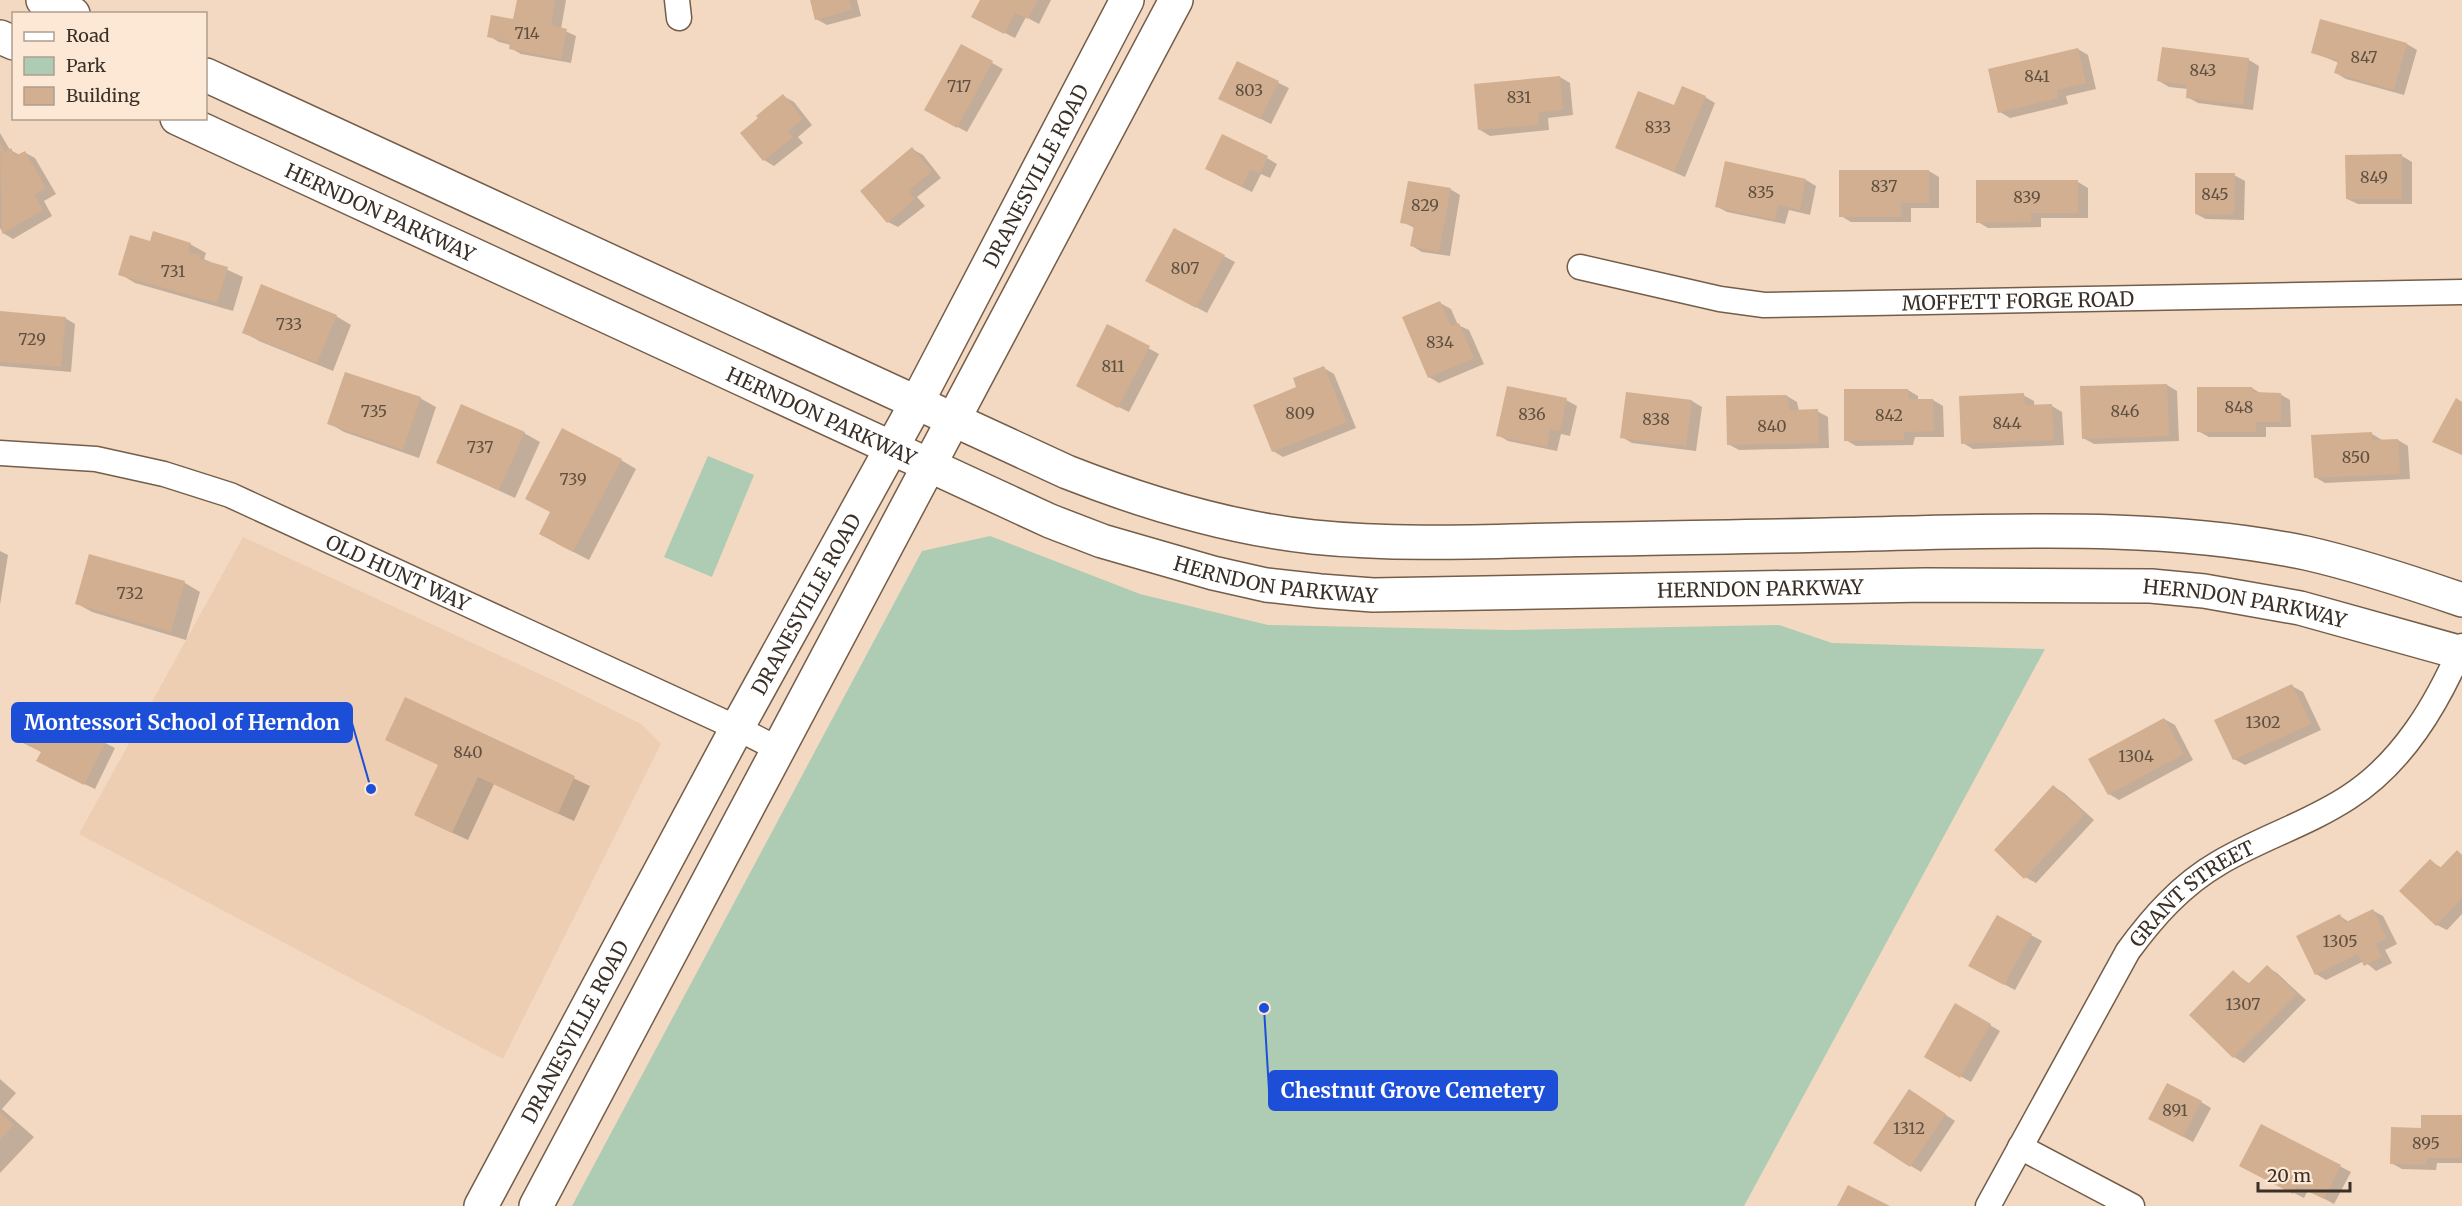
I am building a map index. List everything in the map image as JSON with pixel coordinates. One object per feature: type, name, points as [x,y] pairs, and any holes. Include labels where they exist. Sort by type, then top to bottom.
[{"type":"main road","points":[[44,0],[69,12]]},
{"type":"main road","name":"DRANESVILLE ROAD","points":[[481,1206],[737,728],[917,402],[1126,0]]},
{"type":"main road","points":[[536,1206],[1176,0]]},
{"type":"main road","points":[[207,75],[1067,472],[1118,492],[1241,526],[1311,536],[1415,542],[1964,531],[2079,531],[2193,537],[2304,553],[2410,582],[2462,600]]},
{"type":"main road","name":"HERNDON PARKWAY","points":[[181,120],[1050,521],[1102,541],[1191,567],[1266,585],[1373,595],[1925,585],[2151,586],[2204,591],[2300,608],[2461,650]]},
{"type":"street","name":"MOFFETT FORGE ROAD","points":[[1580,267],[1720,299],[1764,305],[2462,292]]},
{"type":"street","name":"OLD HUNT WAY","points":[[0,453],[96,459],[164,474],[230,495],[737,728],[778,749]]},
{"type":"street","name":"GRANT STREET","points":[[1988,1206],[2128,951],[2151,920],[2182,889],[2218,863],[2275,834],[2310,820],[2350,797],[2381,772],[2403,748],[2433,705],[2461,650]]},
{"type":"street","points":[[2020,1147],[2132,1206]]},
{"type":"shaded area","points":[[243,537],[559,683],[641,724],[661,744],[503,1059],[79,834]]},
{"type":"green space","points":[[708,456],[754,475],[712,577],[664,557]]},
{"type":"green space","points":[[990,536],[1140,594],[1268,625],[1507,630],[1779,625],[1832,643],[2045,649],[1744,1206],[572,1206],[922,551]]},
{"type":"building","points":[[517,0],[555,0],[551,25],[567,29],[561,59],[509,49],[510,42],[487,37],[491,15],[513,19]]},
{"type":"building","points":[[810,0],[849,0],[852,10],[815,20]]},
{"type":"building","points":[[980,0],[1038,0],[1028,19],[1015,13],[1004,34],[971,17]]},
{"type":"building","points":[[2320,19],[2407,43],[2394,90],[2334,73],[2338,61],[2311,53]]},
{"type":"building","points":[[961,44],[993,61],[957,128],[924,110]]},
{"type":"building","points":[[2162,47],[2249,58],[2243,105],[2186,98],[2187,85],[2157,81]]},
{"type":"building","points":[[2078,48],[2086,83],[2057,90],[2058,98],[1998,113],[1988,69]]},
{"type":"building","points":[[1237,61],[1279,81],[1260,119],[1218,99]]},
{"type":"building","points":[[1560,76],[1563,110],[1538,112],[1539,125],[1478,130],[1474,84]]},
{"type":"building","points":[[1682,86],[1706,96],[1674,172],[1615,148],[1638,91],[1674,105]]},
{"type":"building","points":[[783,94],[803,119],[788,131],[793,137],[763,161],[740,133],[758,118],[756,116]]},
{"type":"building","points":[[1222,134],[1268,156],[1260,174],[1250,169],[1242,187],[1205,169]]},
{"type":"building","points":[[0,143],[5,152],[11,148],[15,156],[25,151],[46,188],[34,195],[43,210],[2,234]]},
{"type":"building","points":[[912,147],[932,171],[908,191],[915,199],[887,223],[860,191]]},
{"type":"building","points":[[2402,154],[2402,199],[2346,199],[2345,155]]},
{"type":"building","points":[[1725,161],[1806,179],[1800,210],[1778,205],[1775,220],[1715,207]]},
{"type":"building","points":[[1839,170],[1929,170],[1929,203],[1901,203],[1901,217],[1839,217]]},
{"type":"building","points":[[2195,173],[2235,173],[2234,215],[2195,214]]},
{"type":"building","points":[[1976,180],[2078,180],[2078,213],[2031,213],[2031,222],[1976,223]]},
{"type":"building","points":[[1408,181],[1451,188],[1439,252],[1410,246],[1414,225],[1400,223]]},
{"type":"building","points":[[1174,228],[1225,255],[1196,308],[1145,281]]},
{"type":"building","points":[[153,231],[191,243],[188,252],[201,255],[200,259],[228,267],[217,303],[118,275],[130,235],[150,241]]},
{"type":"building","points":[[261,284],[337,315],[317,363],[242,333]]},
{"type":"building","points":[[1440,301],[1451,326],[1459,323],[1474,358],[1428,378],[1402,317]]},
{"type":"building","points":[[0,311],[66,317],[61,367],[0,362]]},
{"type":"building","points":[[1107,324],[1150,346],[1118,408],[1076,386]]},
{"type":"building","points":[[1324,366],[1347,422],[1272,452],[1253,405],[1296,387],[1293,378]]},
{"type":"building","points":[[345,372],[421,397],[403,450],[327,424]]},
{"type":"building","points":[[2167,384],[2169,436],[2082,439],[2080,386]]},
{"type":"building","points":[[1507,386],[1567,398],[1560,431],[1550,429],[1547,447],[1496,436]]},
{"type":"building","points":[[2197,387],[2252,387],[2254,392],[2281,393],[2281,422],[2256,422],[2256,432],[2197,432]]},
{"type":"building","points":[[1844,389],[1908,389],[1909,399],[1933,399],[1934,431],[1905,432],[1903,440],[1844,441]]},
{"type":"building","points":[[1626,392],[1692,400],[1686,446],[1620,438]]},
{"type":"building","points":[[2024,393],[2025,405],[2052,404],[2054,440],[1961,444],[1959,396]]},
{"type":"building","points":[[1787,395],[1790,410],[1818,409],[1819,443],[1727,445],[1726,396]]},
{"type":"building","points":[[2456,398],[2462,402],[2462,455],[2432,442]]},
{"type":"building","points":[[461,404],[525,432],[499,490],[436,463]]},
{"type":"building","points":[[562,428],[622,459],[573,552],[539,534],[550,512],[525,499]]},
{"type":"building","points":[[2372,432],[2372,440],[2398,439],[2400,474],[2314,478],[2311,435]]},
{"type":"building","points":[[89,554],[185,581],[171,632],[75,604]]},
{"type":"building","points":[[2292,684],[2311,724],[2233,760],[2214,720]]},
{"type":"building","points":[[405,697],[575,776],[558,814],[478,777],[452,833],[414,815],[438,765],[385,740]]},
{"type":"building","points":[[30,704],[106,741],[84,785],[36,761],[41,752],[13,738]]},
{"type":"building","points":[[2164,718],[2184,754],[2108,795],[2088,759]]},
{"type":"building","points":[[2053,785],[2085,814],[2024,879],[1994,850]]},
{"type":"building","points":[[2457,850],[2462,855],[2462,898],[2436,926],[2399,891],[2430,859],[2440,868]]},
{"type":"building","points":[[2373,909],[2387,938],[2376,944],[2382,957],[2364,966],[2358,954],[2315,975],[2296,936],[2340,914],[2344,923]]},
{"type":"building","points":[[1997,915],[2032,934],[2004,985],[1968,966]]},
{"type":"building","points":[[2267,965],[2297,994],[2233,1058],[2189,1015],[2233,970],[2248,984]]},
{"type":"building","points":[[1955,1003],[1991,1024],[1960,1078],[1924,1057]]},
{"type":"building","points":[[2167,1083],[2202,1101],[2183,1137],[2148,1119]]},
{"type":"building","points":[[1909,1089],[1946,1114],[1910,1167],[1873,1143]]},
{"type":"building","points":[[0,1112],[14,1125],[0,1140]]},
{"type":"building","points":[[2421,1115],[2462,1115],[2461,1158],[2427,1158],[2426,1165],[2390,1164],[2391,1127],[2421,1128]]},
{"type":"building","points":[[2261,1124],[2341,1165],[2324,1199],[2297,1186],[2293,1194],[2239,1166]]},
{"type":"building","points":[[1848,1185],[1890,1206],[1837,1206]]},
{"type":"place","name":"Montessori School of Herndon","points":[[371,789]]},
{"type":"place","name":"Chestnut Grove Cemetery","points":[[1264,1008]]}]
